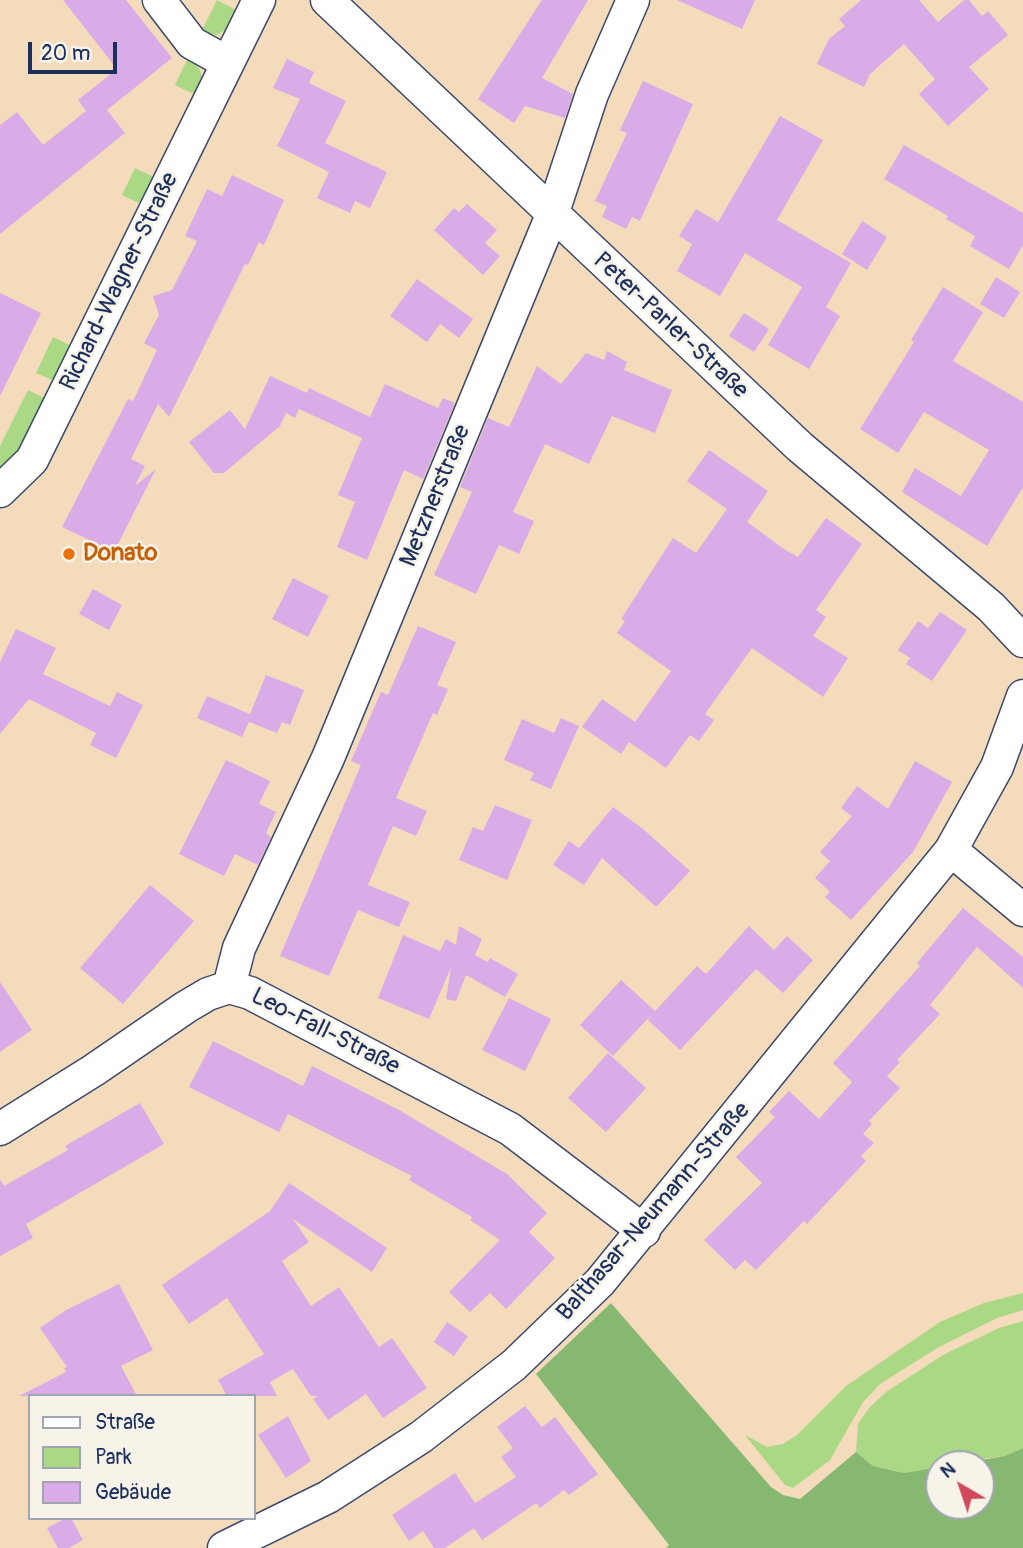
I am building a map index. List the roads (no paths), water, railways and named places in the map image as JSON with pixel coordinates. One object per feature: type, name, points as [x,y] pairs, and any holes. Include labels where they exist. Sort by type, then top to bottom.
[{"type":"street","points":[[159,0],[192,43],[228,63]]},
{"type":"street","name":"Richard-Wagner-Straße","points":[[0,491],[32,460],[259,0]]},
{"type":"street","name":"Peter-Parler-Straße","points":[[327,0],[800,447],[991,607],[1023,641]]},
{"type":"street","name":"Metznerstraße","points":[[229,987],[239,948],[327,758],[552,215],[592,94],[633,0]]},
{"type":"street","name":"Balthasar-Neumann-Straße","points":[[224,1548],[305,1508],[375,1468],[462,1406],[554,1328],[644,1231],[951,850],[997,767],[1023,696]]},
{"type":"street","points":[[951,850],[1023,910]]},
{"type":"street","name":"Leo-Fall-Straße","points":[[0,1129],[208,993],[229,987],[262,999],[510,1129],[644,1231]]},
{"type":"place","name":"Donato","points":[[69,554]]}]
